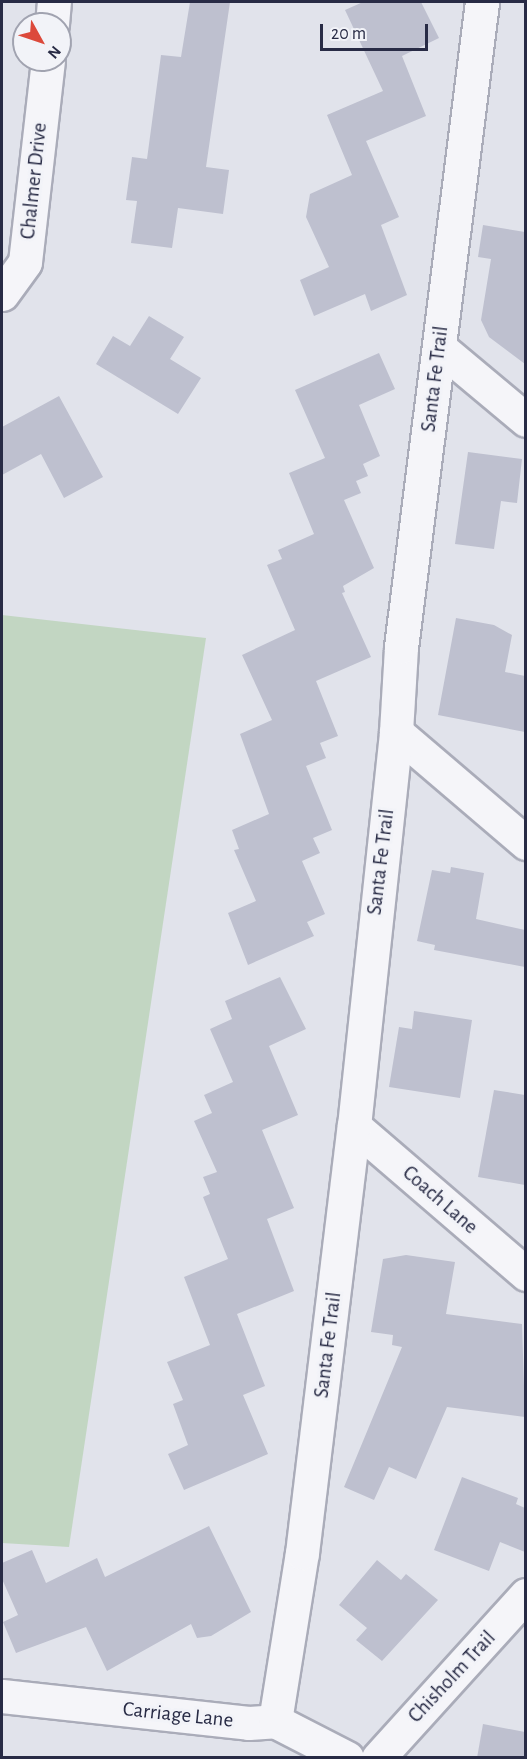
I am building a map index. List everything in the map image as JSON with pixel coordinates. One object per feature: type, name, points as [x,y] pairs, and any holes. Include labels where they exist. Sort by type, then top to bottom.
[{"type":"street","name":"Santa Fe Trail","points":[[262,1722],[302,1553],[354,1126],[396,732],[401,647],[482,2]]},
{"type":"street","name":"Chalmer Drive","points":[[2,294],[25,262],[47,72]]},
{"type":"street","points":[[440,348],[525,420]]},
{"type":"street","points":[[396,732],[525,843]]},
{"type":"street","name":"Coach Lane","points":[[354,1126],[525,1274]]},
{"type":"street","name":"Chisholm Trail","points":[[378,1758],[525,1595]]},
{"type":"street","name":"Carriage Lane","points":[[2,1696],[262,1722],[346,1758]]},
{"type":"green space","points":[[2,615],[206,638],[69,1547],[2,1543]]},
{"type":"building","points":[[190,2],[230,2],[206,167],[229,170],[223,214],[178,208],[172,248],[131,243],[137,201],[126,200],[132,157],[147,159],[161,55],[181,57]]},
{"type":"building","points":[[363,2],[421,2],[439,38],[402,56],[426,116],[366,141],[399,217],[381,225],[407,295],[371,311],[365,294],[314,316],[300,280],[329,267],[306,217],[310,194],[352,175],[327,115],[383,91],[345,10]]},
{"type":"building","points":[[483,225],[525,232],[525,364],[489,337],[481,320],[491,259],[478,257]]},
{"type":"building","points":[[149,316],[184,337],[170,359],[201,378],[178,414],[96,364],[113,336],[130,346]]},
{"type":"building","points":[[379,353],[395,389],[359,405],[380,456],[363,464],[368,476],[356,481],[361,493],[344,500],[374,568],[343,586],[345,592],[342,593],[371,657],[316,681],[338,736],[320,743],[326,758],[306,766],[332,830],[313,838],[320,853],[302,861],[325,914],[307,922],[314,936],[248,965],[228,913],[256,901],[234,850],[239,849],[232,830],[269,814],[240,734],[272,720],[242,655],[295,630],[267,565],[282,559],[278,550],[314,534],[289,473],[325,458],[295,390]]},
{"type":"building","points":[[59,396],[103,477],[64,498],[41,454],[2,475],[2,427]]},
{"type":"building","points":[[468,452],[522,459],[517,503],[501,501],[494,549],[455,544]]},
{"type":"building","points":[[456,618],[494,625],[512,635],[505,672],[525,676],[525,732],[438,715]]},
{"type":"building","points":[[451,867],[484,873],[476,919],[525,930],[525,967],[434,950],[435,945],[417,941],[432,870],[450,873]]},
{"type":"building","points":[[280,977],[306,1029],[269,1046],[298,1115],[262,1130],[294,1208],[267,1219],[294,1291],[237,1314],[265,1386],[243,1395],[268,1454],[184,1490],[168,1454],[188,1445],[173,1404],[183,1400],[167,1362],[210,1345],[184,1277],[228,1259],[203,1197],[210,1194],[203,1177],[217,1172],[194,1121],[212,1113],[204,1095],[233,1082],[210,1029],[232,1019],[225,1001]]},
{"type":"building","points":[[414,1011],[472,1020],[460,1098],[389,1087],[399,1027],[412,1029]]},
{"type":"building","points":[[494,1090],[525,1095],[525,1185],[478,1177]]},
{"type":"building","points":[[406,1255],[455,1262],[446,1314],[522,1324],[525,1417],[447,1407],[416,1479],[389,1467],[374,1500],[344,1487],[402,1347],[392,1345],[393,1335],[371,1332],[383,1259]]},
{"type":"building","points":[[462,1477],[518,1498],[516,1504],[525,1508],[525,1552],[500,1542],[489,1571],[434,1550]]},
{"type":"building","points":[[209,1526],[251,1612],[211,1636],[197,1638],[191,1624],[107,1671],[86,1627],[16,1653],[3,1622],[18,1615],[2,1579],[2,1563],[32,1550],[46,1583],[97,1558],[105,1577]]},
{"type":"building","points":[[377,1560],[401,1580],[406,1574],[438,1600],[382,1661],[356,1640],[367,1628],[339,1605]]},
{"type":"building","points":[[483,1724],[525,1732],[525,1758],[477,1758]]}]
